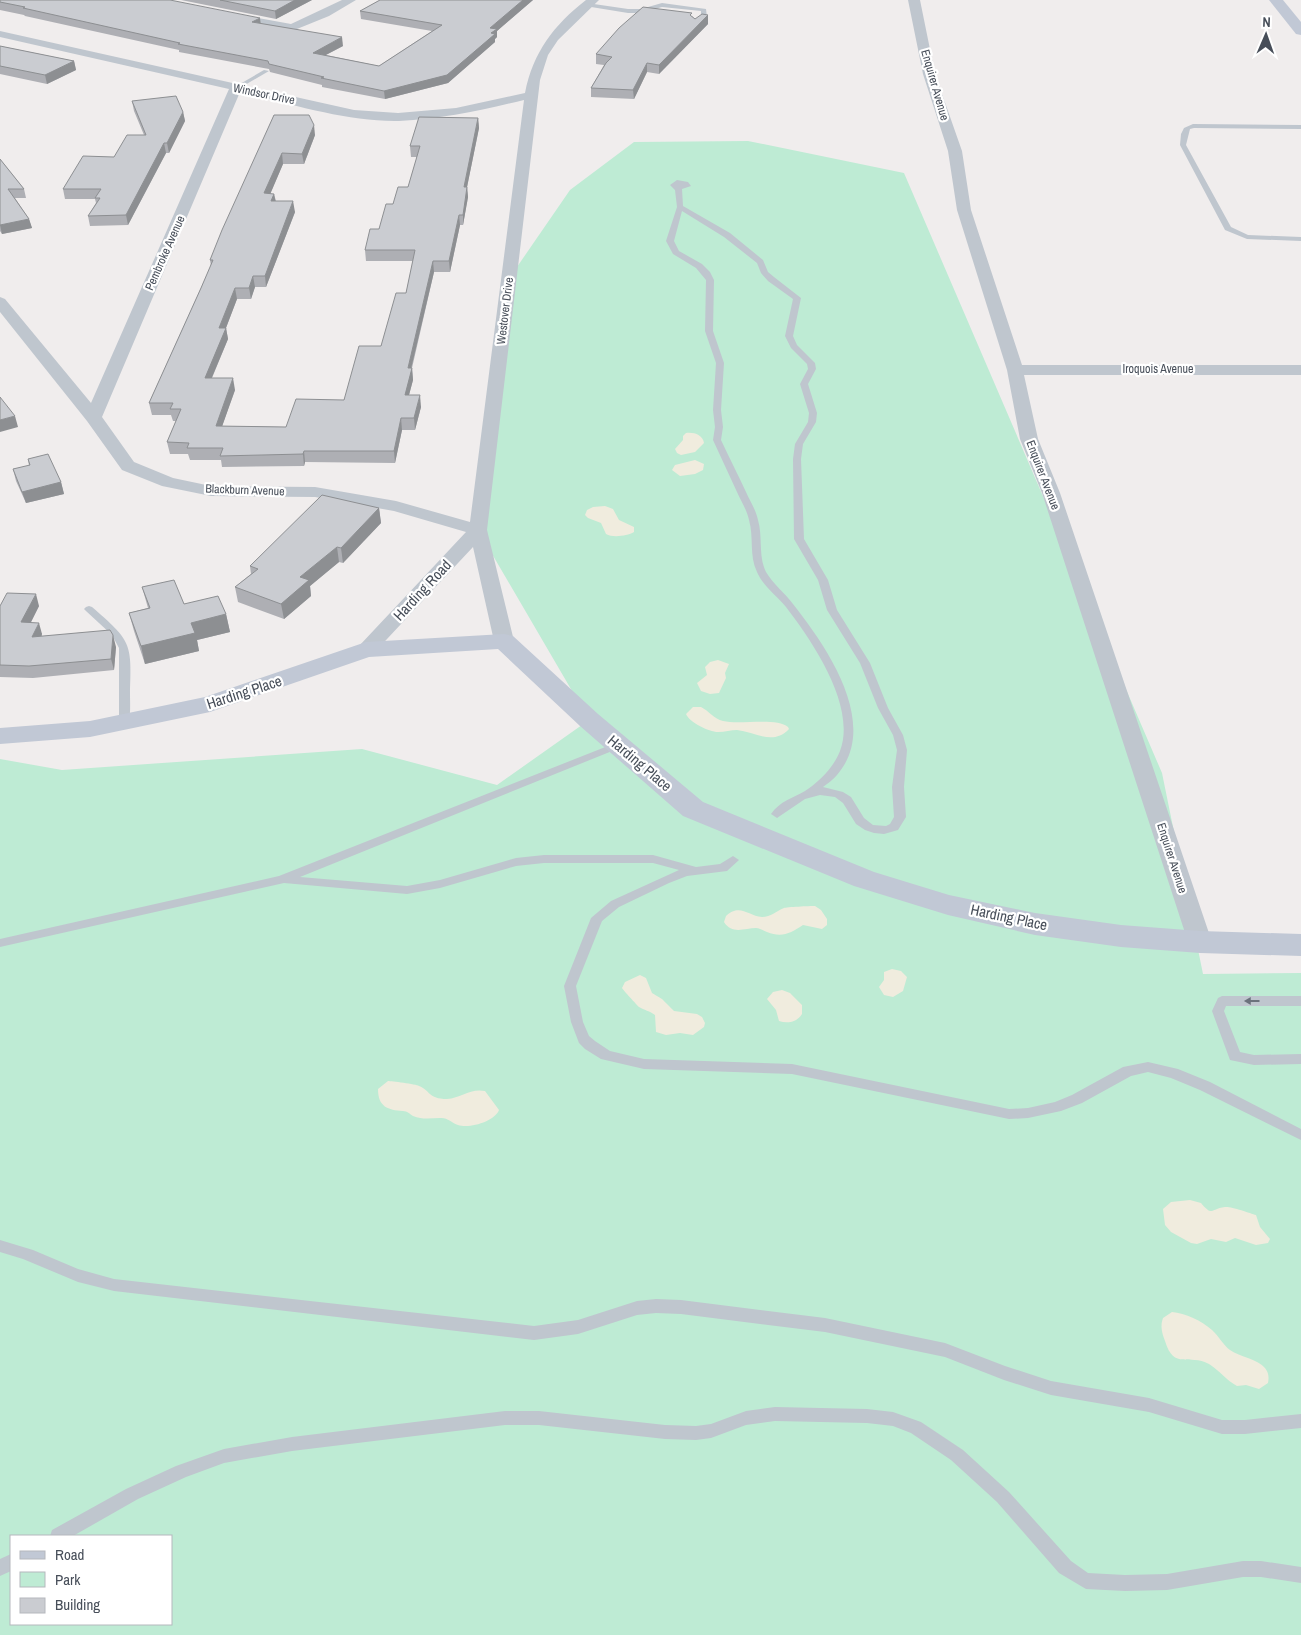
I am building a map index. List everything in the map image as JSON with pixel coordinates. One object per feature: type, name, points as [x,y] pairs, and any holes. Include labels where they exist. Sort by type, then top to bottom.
[{"type":"main road","points":[[1276,0],[1301,31]]},
{"type":"main road","name":"Harding Place","points":[[0,736],[90,729],[210,704],[366,650],[504,641],[618,745],[693,809],[864,879],[948,904],[1034,924],[1121,936],[1200,942],[1301,945]]},
{"type":"street","points":[[215,13],[292,28],[325,14],[350,0]]},
{"type":"street","name":"Enquirer Avenue","points":[[914,0],[929,74],[955,151],[964,210],[1015,370],[1029,439],[1052,493],[1200,942]]},
{"type":"street","name":"Westover Drive","points":[[504,641],[478,530],[530,95],[538,64],[549,44],[575,14],[590,2]]},
{"type":"street","name":"Windsor Drive","points":[[0,34],[354,114],[398,117],[456,112],[530,95]]},
{"type":"street","name":"Pembroke Avenue","points":[[93,417],[236,88]]},
{"type":"street","name":"Blackburn Avenue","points":[[0,302],[93,417],[128,466],[168,482],[211,491],[315,492],[396,506],[478,530]]},
{"type":"street","name":"Iroquois Avenue","points":[[1015,370],[1301,370]]},
{"type":"street","name":"Harding Road","points":[[366,650],[478,530]]},
{"type":"lane","points":[[590,2],[628,11],[641,11],[662,5],[704,10],[704,17],[695,24]]},
{"type":"lane","points":[[236,88],[266,71]]},
{"type":"lane","points":[[1301,127],[1193,126],[1187,128],[1184,134],[1184,145],[1228,228],[1247,237],[1301,239]]},
{"type":"lane","points":[[678,188],[680,208],[670,241],[676,252],[699,266],[710,280],[709,331],[720,363],[717,440],[753,517],[757,534],[759,565],[764,576],[790,606],[821,649],[842,694],[848,730],[846,753],[832,775],[806,794],[789,802],[777,814]]},
{"type":"lane","points":[[680,208],[727,235],[760,262],[765,273],[771,279],[797,298],[788,336],[794,346],[811,363],[812,369],[804,384],[813,413],[812,422],[800,444],[797,459],[799,539],[822,580],[836,618],[869,672],[883,708],[898,735],[902,750],[898,787],[900,817],[898,823],[888,830],[880,831],[873,829],[861,822],[850,803],[840,794],[829,792],[806,794]]},
{"type":"lane","points":[[89,609],[122,642],[126,658],[123,696],[124,722]]},
{"type":"lane","points":[[0,943],[23,936],[280,880],[618,745]]},
{"type":"lane","points":[[280,880],[407,890],[440,884],[516,862],[544,859],[653,859],[700,871]]},
{"type":"lane","points":[[733,860],[723,868],[680,874],[665,880],[615,904],[597,918],[586,948],[572,976],[570,986],[574,1012],[580,1032],[590,1045],[598,1051],[615,1058],[644,1064],[792,1069],[1009,1114],[1028,1113],[1056,1107],[1077,1099],[1128,1071],[1148,1067],[1173,1072],[1205,1086],[1301,1135]]},
{"type":"lane","points":[[0,936],[23,936]]},
{"type":"lane","points":[[1301,1001],[1222,1001],[1218,1011],[1235,1056],[1254,1060],[1301,1059]]},
{"type":"lane","points":[[0,1246],[32,1254],[84,1278],[114,1285],[534,1333],[571,1328],[637,1308],[656,1306],[681,1307],[825,1325],[945,1350],[1051,1388],[1149,1405],[1222,1427],[1245,1427],[1301,1421]]},
{"type":"lane","points":[[60,1535],[132,1494],[205,1462],[224,1456],[285,1446],[505,1418],[554,1420],[665,1432],[696,1433],[711,1431],[759,1416],[775,1414],[837,1415],[867,1416],[906,1422],[945,1445],[1003,1497],[1065,1567],[1086,1581],[1125,1583],[1167,1582],[1243,1569],[1261,1569],[1301,1575]]},
{"type":"green space","points":[[748,141],[904,173],[1162,773],[1203,974],[1301,973],[1301,1635],[0,1635],[0,759],[62,770],[362,749],[497,785],[589,720],[478,530],[508,280],[570,190],[634,142]]},
{"type":"sand","points":[[686,433],[698,435],[704,443],[695,452],[681,455],[675,449]]},
{"type":"sand","points":[[695,460],[704,464],[703,470],[695,474],[680,476],[672,470],[675,465]]},
{"type":"sand","points":[[605,506],[613,509],[619,520],[634,527],[634,532],[620,536],[606,534],[601,523],[585,515],[587,510],[593,507]]},
{"type":"sand","points":[[718,660],[729,664],[725,673],[726,678],[719,693],[710,694],[701,691],[697,683],[707,675],[705,667],[710,662]]},
{"type":"sand","points":[[693,707],[701,707],[717,719],[723,721],[776,722],[783,724],[789,729],[777,737],[764,737],[737,730],[714,732],[700,726],[688,717],[686,714]]},
{"type":"sand","points":[[815,906],[821,910],[827,919],[827,925],[822,929],[803,925],[790,932],[777,935],[757,928],[735,930],[724,922],[726,916],[731,912],[740,910],[762,917],[781,909]]},
{"type":"sand","points":[[892,969],[901,971],[907,977],[903,991],[893,997],[884,995],[879,987],[884,980],[884,972]]},
{"type":"sand","points":[[640,975],[646,978],[652,993],[662,999],[674,1011],[697,1014],[702,1017],[705,1023],[704,1027],[693,1035],[680,1033],[666,1035],[656,1032],[655,1015],[639,1007],[622,988],[625,982]]},
{"type":"sand","points":[[782,990],[790,993],[802,1005],[802,1014],[792,1022],[779,1021],[776,1010],[767,999],[773,992]]},
{"type":"sand","points":[[388,1081],[417,1085],[436,1098],[441,1099],[480,1090],[485,1091],[499,1110],[493,1118],[469,1126],[458,1125],[443,1118],[413,1116],[406,1112],[393,1110],[382,1104],[378,1095],[378,1089]]},
{"type":"sand","points":[[1190,1200],[1201,1203],[1210,1211],[1228,1207],[1256,1215],[1260,1227],[1270,1239],[1268,1243],[1256,1245],[1235,1238],[1226,1242],[1211,1239],[1197,1244],[1191,1243],[1171,1232],[1165,1225],[1163,1209],[1171,1202]]},
{"type":"sand","points":[[1172,1312],[1193,1318],[1214,1332],[1230,1350],[1262,1365],[1269,1377],[1268,1383],[1259,1389],[1246,1385],[1237,1386],[1209,1364],[1202,1361],[1178,1359],[1173,1356],[1162,1332],[1163,1318]]},
{"type":"building","points":[[0,0],[170,0],[260,18],[252,22],[342,37],[313,53],[379,66],[442,25],[360,11],[380,0],[523,0],[490,28],[497,29],[491,33],[495,34],[447,75],[384,91],[321,78],[324,77],[269,64],[268,61],[178,44],[180,43],[23,8],[25,7],[0,2]]},
{"type":"building","points":[[220,0],[295,0],[275,11]]},
{"type":"building","points":[[643,7],[692,13],[690,15],[695,19],[702,14],[708,15],[659,65],[647,63],[633,90],[591,88],[606,63],[612,57],[596,54],[619,28]]},
{"type":"building","points":[[0,46],[74,61],[45,75],[0,66]]},
{"type":"building","points":[[176,96],[183,112],[167,143],[164,143],[126,215],[88,216],[100,198],[95,198],[101,189],[63,189],[83,156],[114,157],[127,135],[146,135],[132,101]]},
{"type":"building","points":[[274,115],[309,115],[314,125],[302,154],[282,153],[264,193],[274,194],[271,201],[293,201],[265,276],[253,276],[249,288],[235,288],[219,328],[226,328],[205,378],[233,378],[216,426],[286,427],[296,399],[344,400],[359,346],[381,346],[396,293],[406,293],[415,250],[365,250],[370,229],[379,229],[386,204],[393,204],[398,187],[408,187],[420,146],[410,146],[419,117],[478,118],[464,187],[467,187],[463,215],[459,215],[449,261],[433,261],[408,368],[412,368],[405,395],[420,395],[414,418],[401,418],[394,451],[304,451],[303,454],[220,456],[223,448],[187,448],[189,443],[167,442],[181,409],[170,409],[173,403],[149,403],[213,260],[210,260],[222,230]]},
{"type":"building","points":[[0,159],[24,189],[8,189],[29,219],[0,225]]},
{"type":"building","points":[[0,397],[15,416],[0,420]]},
{"type":"building","points":[[48,454],[61,482],[22,492],[13,469],[30,465],[28,459]]},
{"type":"building","points":[[322,495],[379,508],[341,548],[337,547],[300,577],[309,580],[281,604],[235,587],[258,569],[250,566]]},
{"type":"building","points":[[174,580],[184,604],[218,596],[226,614],[191,623],[195,633],[141,646],[129,613],[150,608],[142,587]]},
{"type":"building","points":[[7,593],[36,594],[21,622],[39,623],[32,637],[110,630],[113,635],[111,659],[29,666],[0,665],[0,606]]}]
